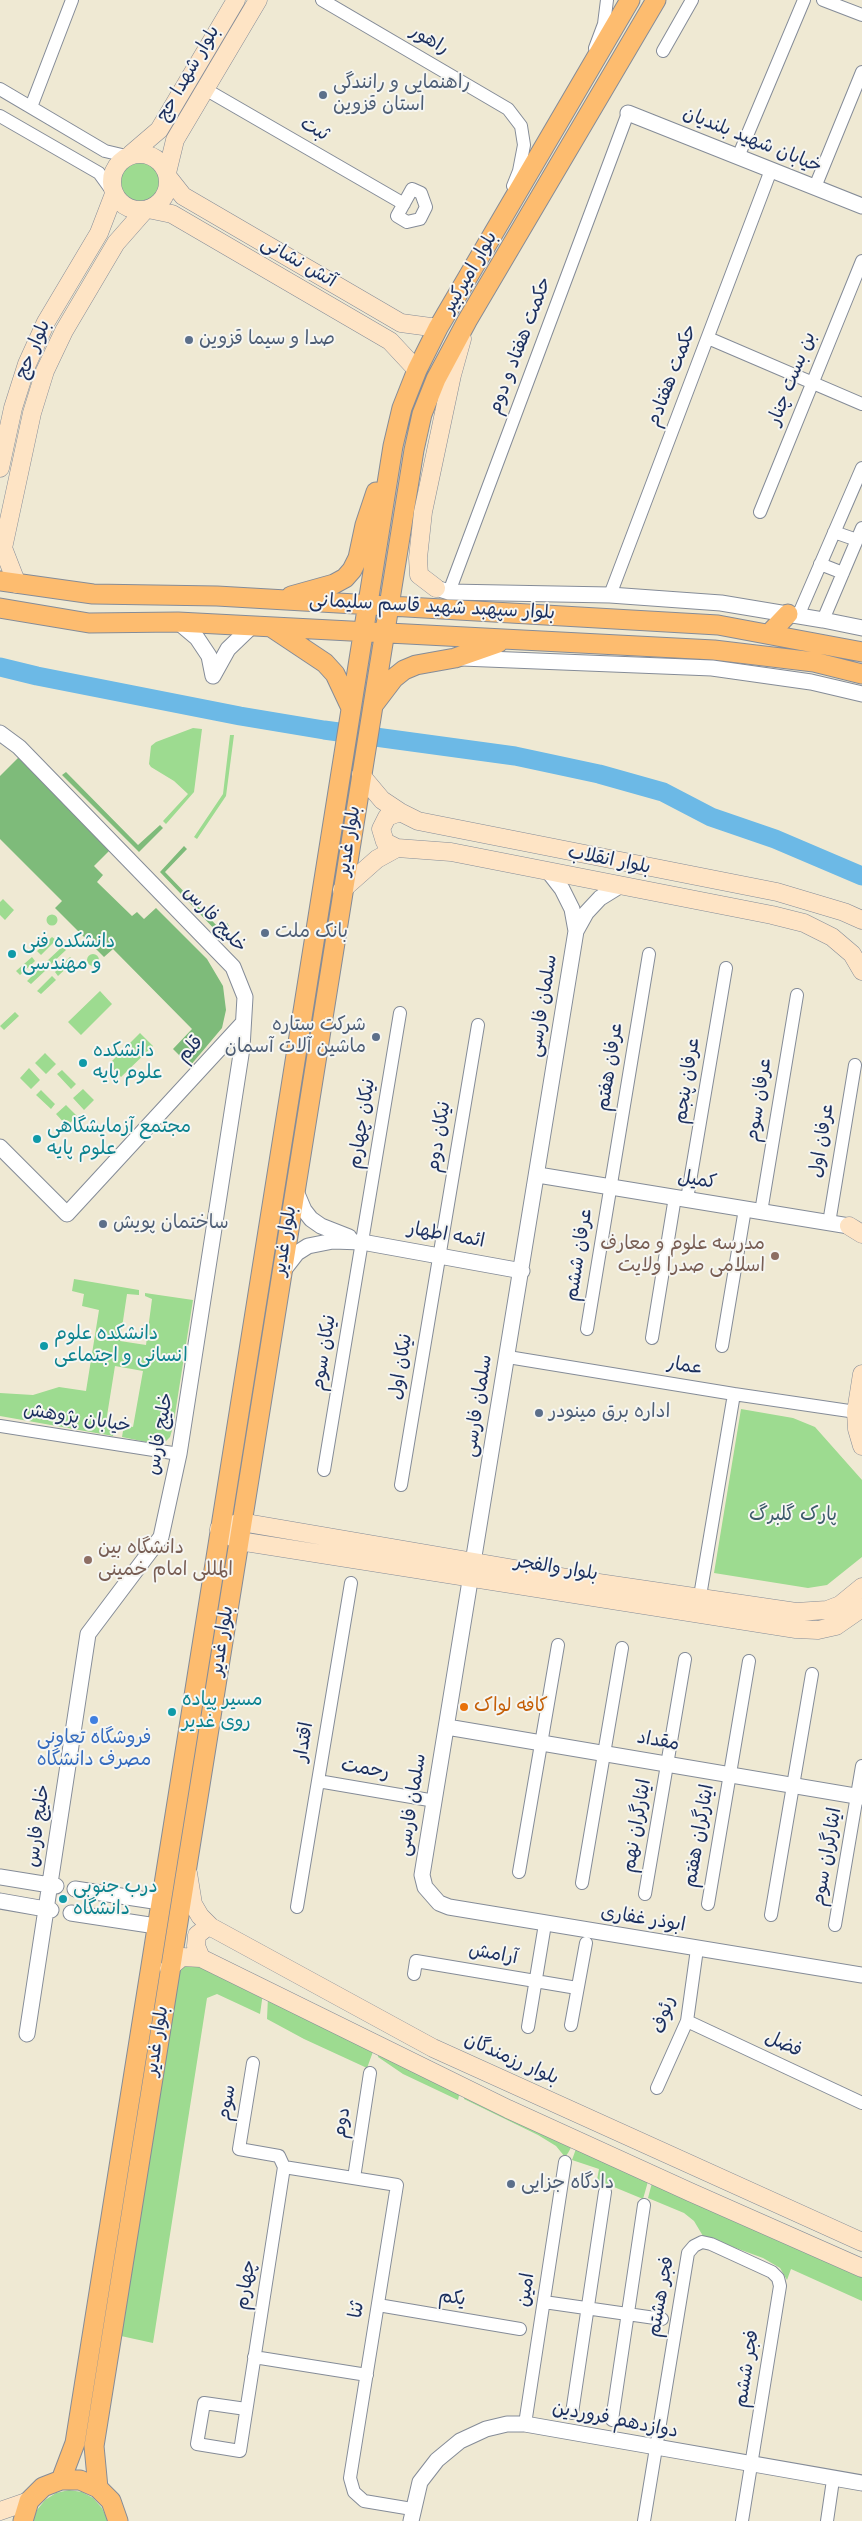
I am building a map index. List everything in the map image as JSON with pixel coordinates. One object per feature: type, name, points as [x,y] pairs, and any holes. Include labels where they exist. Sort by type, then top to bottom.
[{"type":"main road","name":"بلوار شهدا حج","points":[[129,155],[159,130],[236,0]]},
{"type":"main road","name":"بلوار شهدا حج","points":[[168,175],[175,140],[258,0]]},
{"type":"main road","name":"بلوار امیرکبیر","points":[[363,630],[393,446],[402,408],[417,370],[438,328],[630,0]]},
{"type":"main road","name":"بلوار امیرکبیر","points":[[385,632],[414,450],[422,414],[436,379],[656,0]]},
{"type":"main road","points":[[142,153],[153,156],[162,163],[168,175],[168,187],[164,197],[157,204],[146,210],[127,207],[113,192],[113,171],[129,155],[142,153]]},
{"type":"main road","name":"آتش نشانی","points":[[168,175],[183,196],[401,323],[438,328]]},
{"type":"main road","name":"بلوار حج","points":[[0,468],[13,408],[30,356],[46,322],[99,233],[113,192]]},
{"type":"main road","name":"آتش نشانی","points":[[146,210],[172,214],[390,341],[417,370]]},
{"type":"main road","name":"بلوار حج","points":[[8,583],[1,551],[32,413],[45,371],[64,331],[116,243],[146,210]]},
{"type":"main road","points":[[325,303],[336,285]]},
{"type":"main road","name":"بلوار امیرکبیر","points":[[442,590],[419,575],[418,558],[422,512],[452,375],[468,321]]},
{"type":"main road","points":[[274,601],[334,584],[345,578],[352,570],[358,558],[365,525],[393,446]]},
{"type":"main road","points":[[372,570],[372,583],[380,589],[388,588],[395,572]]},
{"type":"main road","name":"بلوار سپهبد شهید قاسم سلیمانی","points":[[8,583],[93,594],[217,596],[274,601],[604,617],[718,625],[862,652]]},
{"type":"main road","points":[[49,617],[59,608],[60,601],[54,590]]},
{"type":"main road","points":[[89,623],[86,605],[93,594]]},
{"type":"main road","name":"بلوار سپهبد شهید قاسم سلیمانی","points":[[0,608],[89,623],[178,622],[363,630],[506,640],[714,650],[814,662],[862,674]]},
{"type":"main road","points":[[769,634],[793,615]]},
{"type":"main road","points":[[262,626],[325,663],[335,674],[351,708]]},
{"type":"main road","name":"بلوار غدیر","points":[[61,2480],[75,2443],[363,630]]},
{"type":"main road","name":"بلوار غدیر","points":[[98,2488],[94,2446],[169,1968],[188,1868],[241,1522],[385,632]]},
{"type":"main road","points":[[372,708],[394,678],[404,670],[416,665],[455,658],[506,640]]},
{"type":"main road","points":[[358,666],[361,660],[367,658],[376,661],[379,668]]},
{"type":"main road","name":"بلوار انقلاب","points":[[361,775],[382,800],[418,821],[455,830],[777,892],[844,912],[862,920]]},
{"type":"main road","points":[[397,848],[385,842],[381,829],[387,817],[400,812]]},
{"type":"main road","points":[[342,890],[377,859],[397,848]]},
{"type":"main road","name":"بلوار انقلاب","points":[[397,848],[451,852],[804,923],[832,937],[852,954],[862,971]]},
{"type":"main road","points":[[862,1374],[857,1429],[862,1446]]},
{"type":"main road","points":[[219,1529],[241,1522]]},
{"type":"main road","name":"بلوار والفجر","points":[[241,1522],[472,1569],[796,1629],[818,1630],[836,1626],[862,1608]]},
{"type":"main road","points":[[219,1529],[239,1541]]},
{"type":"main road","name":"بلوار والفجر","points":[[239,1541],[472,1569],[585,1580],[813,1612],[840,1605],[862,1587]]},
{"type":"main road","name":"بلوار رزمندگان","points":[[188,1868],[193,1904],[200,1916],[211,1927],[433,2048],[862,2242]]},
{"type":"main road","points":[[201,1958],[196,1946],[197,1935],[206,1928],[211,1927]]},
{"type":"main road","points":[[169,1968],[182,1957],[201,1958],[517,2113],[862,2268]]},
{"type":"main road","points":[[102,2271],[122,2274]]},
{"type":"main road","points":[[0,2511],[29,2501],[43,2487],[61,2480],[80,2480],[98,2488],[111,2501],[121,2520]]},
{"type":"main road","points":[[23,2521],[29,2501]]},
{"type":"street","points":[[31,107],[72,0]]},
{"type":"street","name":"راهور","points":[[322,0],[508,109],[521,126],[524,145],[519,171],[495,230]]},
{"type":"street","points":[[592,66],[594,48],[604,24],[607,0]]},
{"type":"street","points":[[664,51],[692,0]]},
{"type":"street","points":[[738,157],[804,0]]},
{"type":"street","points":[[823,0],[862,15]]},
{"type":"street","points":[[815,187],[862,72]]},
{"type":"street","points":[[0,89],[106,150],[129,155]]},
{"type":"street","name":"ثبت","points":[[205,89],[404,204]]},
{"type":"street","name":"خیابان شهید بلندیان","points":[[628,113],[862,206]]},
{"type":"street","name":"حکمت هفتاد و دوم","points":[[442,590],[628,113]]},
{"type":"street","points":[[0,116],[99,173],[113,192]]},
{"type":"street","name":"حکمت هفتادم","points":[[610,595],[771,170]]},
{"type":"street","name":"بن بست چنار","points":[[760,512],[862,261]]},
{"type":"street","points":[[708,338],[862,404]]},
{"type":"street","points":[[793,615],[820,564],[862,468]]},
{"type":"street","points":[[823,620],[862,528]]},
{"type":"street","points":[[834,532],[857,540]]},
{"type":"street","points":[[820,564],[843,573]]},
{"type":"street","points":[[442,590],[610,595],[721,603],[862,628]]},
{"type":"street","points":[[178,622],[197,638],[209,656],[213,676],[228,649],[262,626]]},
{"type":"street","points":[[455,658],[712,668],[811,682],[862,694]]},
{"type":"street","name":"خلیج فارس","points":[[0,733],[26,753],[233,967],[245,997],[242,1048],[179,1454],[161,1537],[88,1634],[53,1885],[27,2034]]},
{"type":"street","name":"سلمان فارسی","points":[[425,1887],[422,1875],[538,1174],[576,931],[572,909],[562,889],[548,871]]},
{"type":"street","name":"سلمان فارسی","points":[[576,931],[586,913],[600,898],[621,885]]},
{"type":"street","name":"عرفان هفتم","points":[[610,1187],[649,954]]},
{"type":"street","name":"عرفان پنجم","points":[[652,1338],[726,968]]},
{"type":"street","name":"عرفان سوم","points":[[761,1212],[797,995]]},
{"type":"street","name":"نیکان چهارم","points":[[362,1242],[400,1013]]},
{"type":"street","name":"قلم","points":[[0,1147],[67,1214],[244,1023]]},
{"type":"street","name":"نیکان دوم","points":[[440,1256],[478,1025]]},
{"type":"street","name":"عرفان اول","points":[[829,1223],[855,1064]]},
{"type":"street","name":"کمیل","points":[[538,1174],[858,1227]]},
{"type":"street","name":"ائمه اطهار","points":[[295,1187],[304,1210],[312,1219],[321,1226],[362,1242]]},
{"type":"street","name":"عرفان ششم","points":[[587,1329],[610,1187]]},
{"type":"street","points":[[722,1346],[745,1209]]},
{"type":"street","name":"ائمه اطهار","points":[[281,1273],[297,1253],[308,1246],[333,1241],[362,1242],[522,1271]]},
{"type":"street","name":"نیکان سوم","points":[[324,1470],[362,1242]]},
{"type":"street","name":"نیکان اول","points":[[401,1485],[440,1256]]},
{"type":"street","name":"عمار","points":[[508,1357],[734,1394],[859,1412]]},
{"type":"street","points":[[700,1596],[734,1394]]},
{"type":"street","name":"خیابان پژوهش","points":[[0,1426],[179,1454]]},
{"type":"street","name":"اقتدار","points":[[297,1907],[351,1583]]},
{"type":"street","points":[[519,1872],[558,1644]]},
{"type":"street","points":[[582,1883],[622,1648]]},
{"type":"street","name":"ایثارگران نهم","points":[[645,1894],[685,1659]]},
{"type":"street","name":"ایثارگران هفتم","points":[[708,1904],[748,1661]]},
{"type":"street","points":[[771,1915],[812,1674]]},
{"type":"street","name":"مقداد","points":[[447,1727],[860,1796]]},
{"type":"street","name":"ایثارگران سوم","points":[[835,1925],[860,1796],[862,1766]]},
{"type":"street","name":"رحمت","points":[[318,1781],[434,1800]]},
{"type":"street","points":[[0,1877],[53,1885]]},
{"type":"street","name":"ابوذر غفاری","points":[[425,1887],[439,1903],[449,1907],[697,1949],[862,1974]]},
{"type":"street","points":[[75,1889],[160,1902]]},
{"type":"street","points":[[0,1902],[49,1909]]},
{"type":"street","points":[[71,1913],[156,1926]]},
{"type":"street","points":[[528,2027],[546,1924]]},
{"type":"street","points":[[570,2025],[586,1943]]},
{"type":"street","name":"رئوف","points":[[657,2088],[687,2021],[697,1949]]},
{"type":"street","name":"آرامش","points":[[414,1974],[416,1961],[577,1988]]},
{"type":"street","name":"فضل","points":[[687,2021],[862,2103]]},
{"type":"street","name":"سوم","points":[[253,2063],[239,2149],[279,2156],[284,2167]]},
{"type":"street","name":"دوم","points":[[354,2178],[370,2073]]},
{"type":"street","name":"امین","points":[[525,2424],[565,2162]]},
{"type":"street","name":"ثنا","points":[[284,2167],[397,2185],[350,2478],[354,2492],[364,2501],[412,2515]]},
{"type":"street","name":"چهارم","points":[[246,2409],[204,2403],[197,2444],[240,2451],[284,2167]]},
{"type":"street","points":[[572,2413],[605,2192]]},
{"type":"street","points":[[612,2420],[644,2205]]},
{"type":"street","name":"فجر هشتم","points":[[657,2449],[688,2253],[694,2246],[702,2242],[711,2244],[772,2272],[778,2278]]},
{"type":"street","name":"فجر ششم","points":[[742,2521],[780,2286],[778,2278]]},
{"type":"street","points":[[544,2302],[662,2320]]},
{"type":"street","name":"یکم","points":[[378,2305],[520,2329]]},
{"type":"street","points":[[254,2357],[367,2375]]},
{"type":"street","name":"دوازدهم فروردین","points":[[412,2515],[420,2482],[437,2460],[460,2441],[486,2429],[507,2424],[525,2424],[751,2466],[862,2484]]},
{"type":"street","points":[[644,2521],[657,2449]]},
{"type":"street","points":[[827,2521],[833,2480]]},
{"type":"green space","points":[[139,157],[148,159],[159,168],[164,182],[162,191],[153,202],[139,207],[130,205],[119,196],[114,182],[116,173],[125,162]]},
{"type":"green space","points":[[193,728],[202,729],[194,792],[166,824],[163,821],[188,794],[174,781],[151,767],[149,764],[151,746],[156,742]]},
{"type":"green space","points":[[230,735],[234,735],[226,796],[197,839],[194,837],[223,794]]},
{"type":"green space","points":[[19,757],[111,849],[94,866],[103,875],[97,882],[132,916],[137,912],[144,919],[156,908],[207,959],[223,986],[226,1010],[222,1028],[190,1066],[173,1049],[192,1029],[113,949],[104,957],[55,908],[62,901],[0,839],[0,776]]},
{"type":"green space","points":[[66,772],[138,845],[160,825],[163,828],[139,852],[62,775]]},
{"type":"green space","points":[[184,846],[187,849],[165,872],[220,929],[227,923],[229,926],[220,935],[160,872]]},
{"type":"green space","points":[[3,899],[14,910],[5,920],[0,915],[0,902]]},
{"type":"green space","points":[[52,914],[58,920],[52,926],[46,920]]},
{"type":"green space","points":[[52,937],[56,940],[41,955],[37,951]]},
{"type":"green space","points":[[62,947],[66,950],[50,965],[47,961]]},
{"type":"green space","points":[[91,954],[95,954],[99,960],[95,966],[91,966],[87,962],[87,958]]},
{"type":"green space","points":[[32,957],[35,961],[20,975],[16,971]]},
{"type":"green space","points":[[70,957],[74,961],[58,976],[55,972]]},
{"type":"green space","points":[[42,966],[46,970],[31,984],[27,981]]},
{"type":"green space","points":[[52,976],[56,980],[41,994],[37,991]]},
{"type":"green space","points":[[100,991],[112,1004],[81,1035],[68,1022]]},
{"type":"green space","points":[[15,1012],[19,1016],[4,1030],[0,1026]]},
{"type":"green space","points":[[140,1033],[153,1046],[121,1077],[109,1064]]},
{"type":"green space","points":[[45,1053],[56,1064],[46,1074],[35,1063]]},
{"type":"green space","points":[[29,1068],[40,1080],[31,1089],[20,1078]]},
{"type":"green space","points":[[62,1070],[76,1084],[71,1089],[57,1074]]},
{"type":"green space","points":[[83,1089],[94,1100],[84,1110],[73,1098]]},
{"type":"green space","points":[[41,1090],[55,1104],[51,1109],[36,1095]]},
{"type":"green space","points":[[66,1105],[77,1116],[67,1126],[56,1114]]},
{"type":"green space","points":[[74,1279],[139,1290],[139,1295],[127,1294],[120,1341],[146,1345],[152,1299],[145,1296],[145,1293],[193,1300],[173,1427],[170,1437],[164,1443],[156,1444],[122,1437],[124,1425],[133,1427],[143,1371],[115,1366],[106,1422],[115,1425],[113,1436],[0,1416],[0,1393],[33,1395],[59,1387],[86,1391],[99,1310],[82,1306],[84,1294],[72,1291]]},
{"type":"green space","name":"پارک گلبرگ","points":[[741,1409],[793,1418],[815,1427],[862,1480],[862,1557],[827,1585],[808,1588],[714,1573]]},
{"type":"green space","points":[[192,1958],[263,1993],[260,2014],[217,1994],[207,1998],[153,2343],[121,2336],[179,1969]]},
{"type":"green space","points":[[268,1997],[374,2049],[367,2068],[304,2039],[267,2019]]},
{"type":"green space","points":[[379,2050],[460,2091],[458,2100],[403,2074],[378,2057]]},
{"type":"green space","points":[[464,2094],[573,2144],[565,2157],[556,2146],[538,2135],[464,2099]]},
{"type":"green space","points":[[577,2146],[649,2178],[643,2199],[597,2180],[599,2169],[572,2160]]},
{"type":"green space","points":[[653,2179],[862,2275],[862,2301],[791,2269],[787,2280],[780,2268],[763,2258],[703,2236],[694,2221],[684,2213],[648,2198]]},
{"type":"green space","points":[[69,2490],[82,2492],[93,2498],[102,2508],[108,2521],[33,2521],[37,2510],[45,2500],[56,2493]]},
{"type":"waterway","points":[[0,667],[240,716],[324,730],[515,756],[599,774],[663,792],[711,817],[775,839],[862,876]]},
{"type":"place","name":"راهنمایی و رانندگی استان قزوین","points":[[323,95]]},
{"type":"place","name":"صدا و سیما قزوین","points":[[189,340]]},
{"type":"place","name":"بانک ملت","points":[[265,933]]},
{"type":"place","name":"دانشکده فنی و مهندسی","points":[[12,954]]},
{"type":"place","name":"شرکت ستاره ماشین آلات آسمان","points":[[376,1037]]},
{"type":"place","name":"دانشکده علوم پایه","points":[[83,1063]]},
{"type":"place","name":"مجتمع آزمایشگاهی علوم پایه","points":[[37,1139]]},
{"type":"place","name":"ساختمان پویش","points":[[103,1224]]},
{"type":"place","name":"مدرسه علوم و معارف اسلامی صدرا ولایت","points":[[775,1256]]},
{"type":"place","name":"دانشکده علوم انسانی و اجتماعی","points":[[44,1346]]},
{"type":"place","name":"اداره برق مینودر","points":[[539,1413]]},
{"type":"place","name":"دانشگاه بین المللی امام خمینی","points":[[88,1560]]},
{"type":"place","name":"کافه لواک","points":[[464,1707]]},
{"type":"place","name":"مسیر پیاده روی غدیر","points":[[172,1712]]},
{"type":"place","name":"فروشگاه تعاونی مصرف دانشگاه","points":[[94,1720]]},
{"type":"place","name":"درب جنوبی دانشگاه","points":[[63,1899]]},
{"type":"place","name":"دادگاه جزایی","points":[[511,2184]]}]
